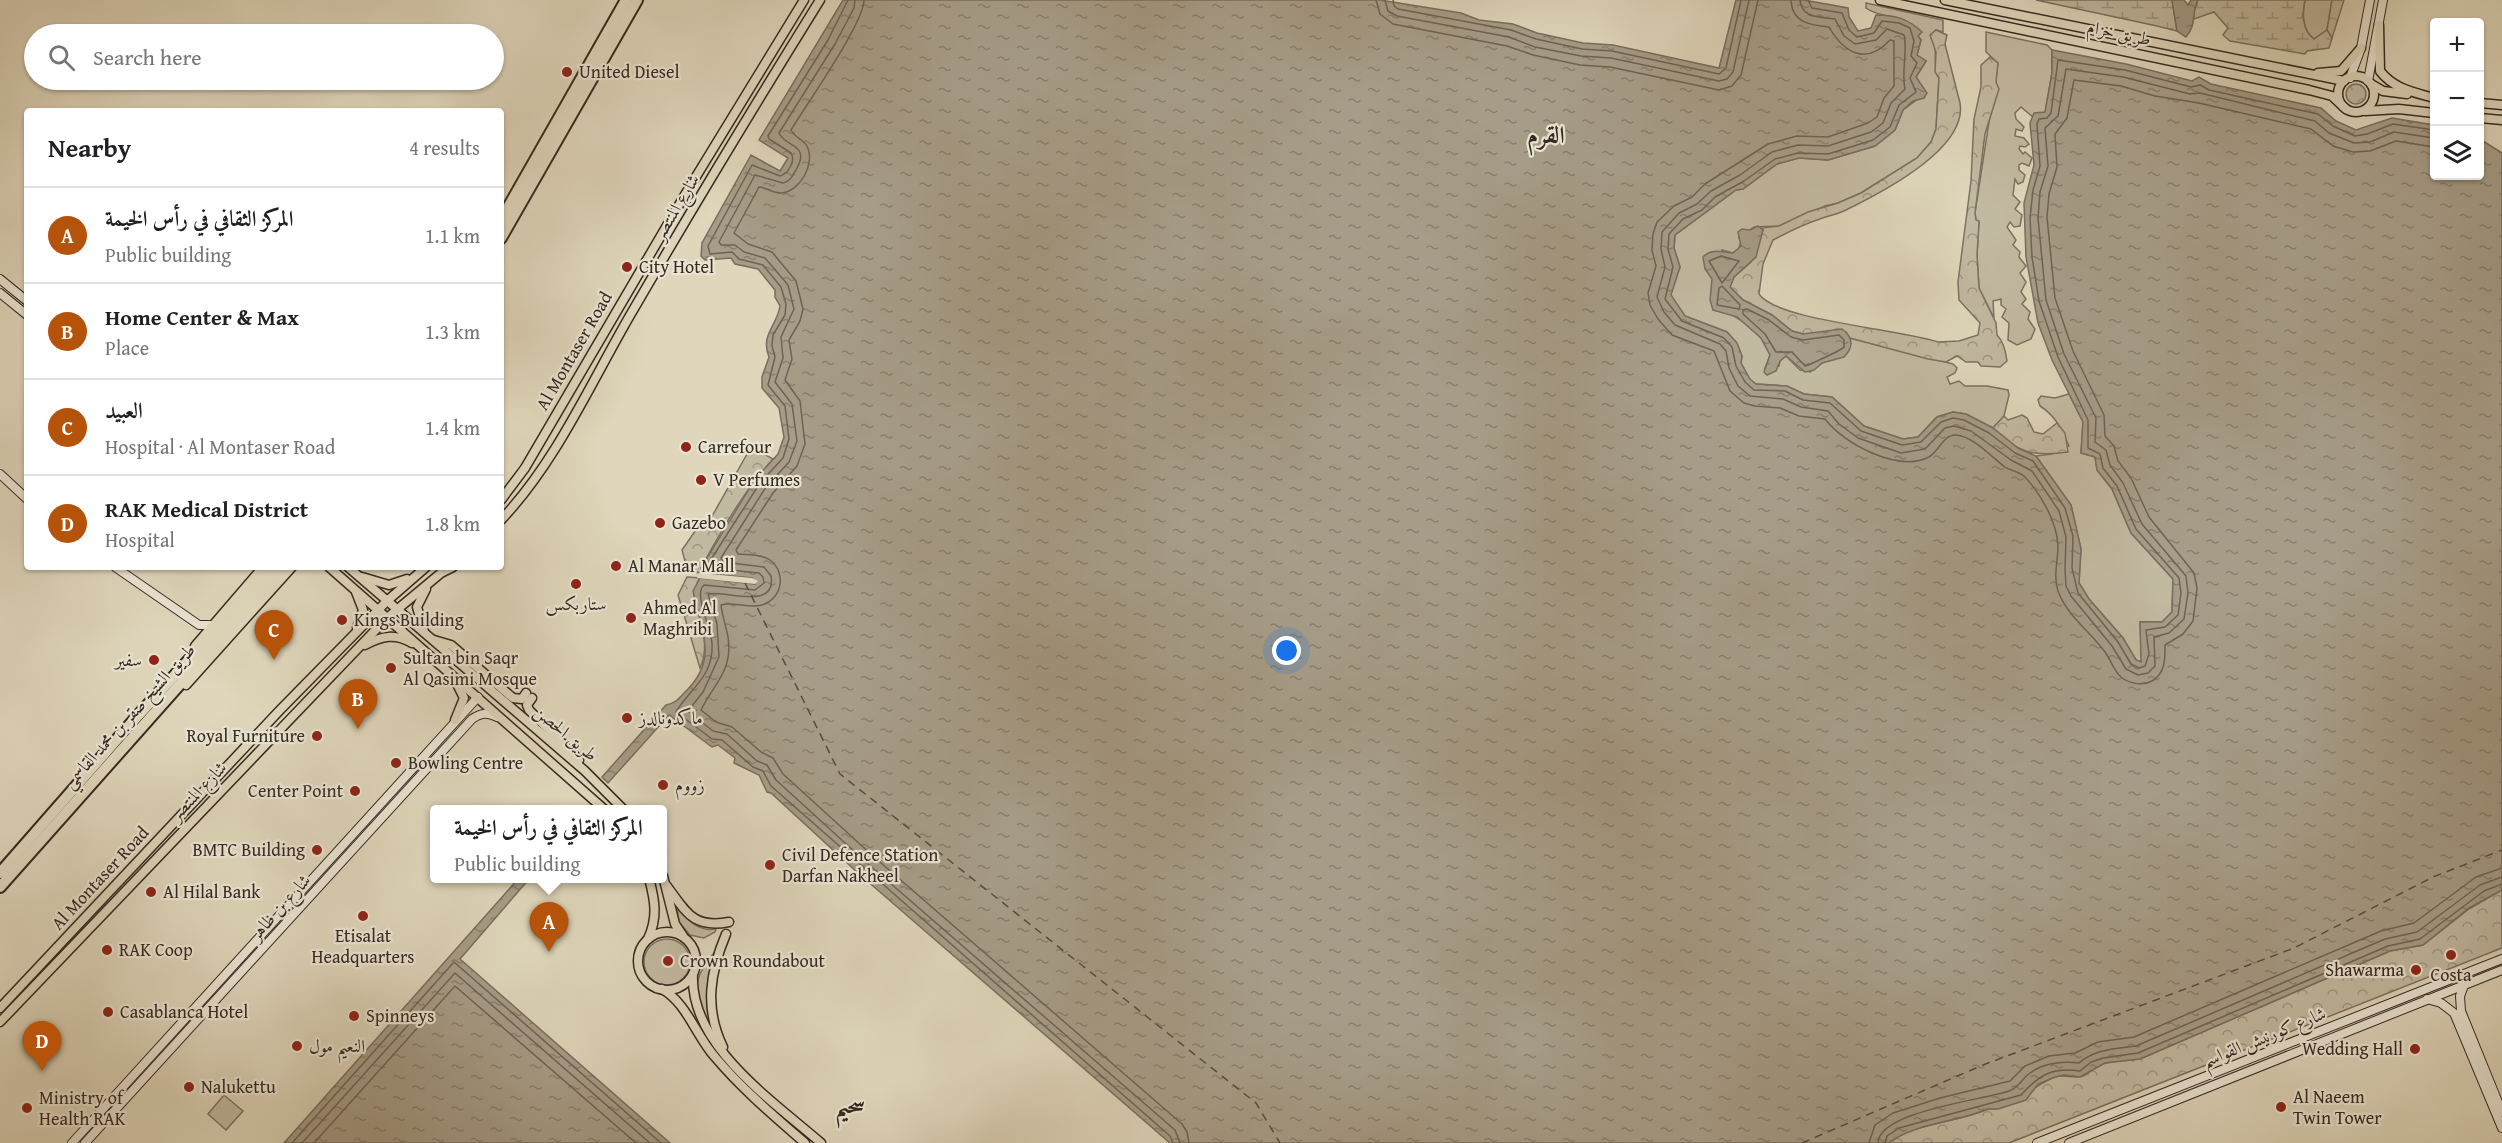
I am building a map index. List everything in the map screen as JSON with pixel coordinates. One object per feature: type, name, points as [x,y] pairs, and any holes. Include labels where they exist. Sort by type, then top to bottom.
[{"type":"highway","points":[[504,215],[626,0]]},
{"type":"highway","points":[[504,233],[637,0]]},
{"type":"highway","name":"طريق الشيخ صقر بن محمد القاسمي","points":[[0,887],[271,570]]},
{"type":"highway","name":"طريق الشيخ صقر بن محمد القاسمي","points":[[0,873],[281,570]]},
{"type":"main road","name":"Al Montaser Road","points":[[504,496],[525,468],[681,202],[804,0]]},
{"type":"main road","name":"شارع المنتصر","points":[[504,517],[522,496],[566,427],[632,312],[820,0]]},
{"type":"main road","name":"طريق خزام","points":[[1880,0],[2309,90],[2332,96],[2346,109]]},
{"type":"main road","name":"طريق خزام","points":[[1945,0],[2294,73],[2347,80]]},
{"type":"main road","points":[[2379,25],[2380,71],[2394,85],[2430,97]]},
{"type":"main road","points":[[2294,73],[2328,74],[2341,71],[2349,65],[2361,48]]},
{"type":"main road","points":[[2430,97],[2383,91],[2359,77],[2347,80],[2338,95],[2346,109],[2358,112],[2386,109],[2430,113]]},
{"type":"main road","points":[[2358,112],[2370,106],[2373,100],[2370,83]]},
{"type":"main road","points":[[2484,103],[2502,105]]},
{"type":"main road","points":[[2484,118],[2502,120]]},
{"type":"main road","points":[[522,496],[516,493],[516,488],[525,468]]},
{"type":"main road","points":[[161,699],[203,637],[260,570]]},
{"type":"main road","points":[[161,699],[216,654],[289,570]]},
{"type":"main road","name":"طريق الحصن","points":[[333,570],[599,805]]},
{"type":"main road","name":"طريق الحصن","points":[[351,570],[585,771],[619,805]]},
{"type":"main road","points":[[356,575],[389,585],[402,582],[420,570]]},
{"type":"main road","name":"Al Montaser Road","points":[[0,1008],[378,610],[422,570]]},
{"type":"main road","name":"شارع المنتصر","points":[[0,1022],[387,618],[447,570]]},
{"type":"main road","points":[[441,573],[423,592],[418,603],[418,618],[428,637],[451,645],[513,698],[522,699],[529,696],[527,708],[566,745],[585,771]]},
{"type":"main road","points":[[354,635],[363,610],[355,589]]},
{"type":"main road","points":[[357,650],[385,636],[407,640],[423,649]]},
{"type":"main road","points":[[446,669],[460,687],[464,698],[455,720]]},
{"type":"main road","points":[[478,697],[487,693],[529,729],[547,738]]},
{"type":"main road","points":[[650,883],[656,911],[647,940],[639,956],[639,966],[648,983],[677,999],[705,1046],[728,1073],[805,1143]]},
{"type":"main road","points":[[666,883],[675,924],[695,954],[692,989],[700,1017],[716,1043],[736,1067],[821,1143]]},
{"type":"main road","points":[[667,883],[686,911],[700,923],[709,925],[729,922]]},
{"type":"main road","points":[[647,940],[664,932],[673,933],[685,939]]},
{"type":"main road","points":[[726,934],[713,969],[710,1004],[718,1037],[736,1067]]},
{"type":"main road","points":[[662,989],[680,987],[693,974]]},
{"type":"street","points":[[2347,80],[2361,48],[2370,0]]},
{"type":"street","points":[[2370,83],[2383,0]]},
{"type":"street","points":[[0,279],[24,299]]},
{"type":"street","points":[[0,293],[24,313]]},
{"type":"street","points":[[0,474],[24,497]]},
{"type":"street","points":[[119,570],[200,625],[213,625]]},
{"type":"street","points":[[200,625],[203,637]]},
{"type":"street","name":"شارع بن ظاهر","points":[[72,1143],[478,697]]},
{"type":"street","name":"شارع بن ظاهر","points":[[85,1143],[472,719],[489,713],[507,723]]},
{"type":"street","points":[[388,810],[402,789],[399,786],[393,788]]},
{"type":"street","name":"شارع كورنيش القواسم","points":[[2037,1143],[2502,959]]},
{"type":"street","name":"شارع كورنيش القواسم","points":[[2070,1143],[2502,970]]},
{"type":"street","points":[[2459,1004],[2465,983]]},
{"type":"street","points":[[2425,999],[2440,1003],[2454,1013]]},
{"type":"street","points":[[2502,1112],[2459,1004],[2454,999],[2451,1000],[2454,1013],[2502,1128]]},
{"type":"street","points":[[182,1037],[198,1014],[194,1007]]},
{"type":"street","points":[[2379,1025],[2388,1014]]},
{"type":"street","points":[[2330,1026],[2340,1016]]},
{"type":"street","points":[[92,1135],[89,1128],[108,1104]]},
{"type":"green space","points":[[2036,0],[2172,0],[2177,31],[2157,26]]},
{"type":"green space","points":[[2198,0],[2305,0],[2303,16],[2307,31],[2314,39],[2327,30],[2332,38],[2329,48],[2307,51],[2305,54],[2230,41],[2223,35],[2228,28],[2214,12],[2194,19],[2193,6]]},
{"type":"green space","points":[[2305,0],[2332,0],[2327,30],[2314,39],[2307,31],[2304,21]]},
{"type":"green space","points":[[2332,0],[2344,0],[2332,38],[2327,30]]},
{"type":"green space","points":[[1866,3],[1943,20],[1943,32],[1936,30],[1935,62],[1939,78],[1936,129],[1931,142],[1917,158],[1861,193],[1779,226],[1754,227],[1739,238],[1741,242],[1738,250],[1733,253],[1722,250],[1712,287],[1713,310],[1731,314],[1761,338],[1770,355],[1765,368],[1779,366],[1780,361],[1786,356],[1800,370],[1810,372],[1822,363],[1846,354],[1849,350],[1850,338],[1953,364],[1957,368],[1955,373],[1947,377],[1950,384],[1959,381],[1965,386],[1987,386],[2008,390],[2004,416],[1993,428],[1966,414],[1953,412],[1937,417],[1918,437],[1903,439],[1864,426],[1832,397],[1804,394],[1787,386],[1756,384],[1750,380],[1741,363],[1742,356],[1737,344],[1727,332],[1685,316],[1670,295],[1680,267],[1674,248],[1675,235],[1736,190],[1743,189],[1777,164],[1799,158],[1828,160],[1875,146],[1895,130],[1903,110],[1926,93],[1916,77],[1926,61],[1917,55],[1921,40],[1904,21],[1871,11],[1866,8]]},
{"type":"green space","points":[[1936,30],[1947,35],[1945,44],[1960,103],[1959,120],[1950,137],[1937,153],[1880,193],[1773,240],[1763,264],[1759,294],[1770,303],[1814,318],[1938,342],[1959,341],[1978,335],[1980,323],[1959,300],[1958,282],[1971,181],[1974,119],[1981,87],[1981,65],[1990,57],[1998,63],[1996,82],[1999,89],[1985,134],[1975,213],[1976,220],[1979,221],[1977,255],[1979,288],[1996,323],[1997,335],[2005,351],[2007,361],[2000,367],[1981,366],[1978,362],[1966,362],[1957,356],[1946,362],[1928,359],[1850,338],[1846,332],[1803,334],[1792,331],[1772,315],[1743,300],[1730,287],[1734,277],[1751,262],[1762,228],[1779,226],[1808,212],[1861,193],[1917,158],[1931,142],[1936,129],[1939,78],[1935,72],[1936,52],[1930,35]]},
{"type":"green space","points":[[1986,32],[2047,45],[2052,50],[2052,73],[2045,113],[2035,113],[2033,117],[2021,107],[2015,113],[2016,119],[2024,127],[2022,131],[2016,129],[2015,136],[2024,138],[2029,144],[2025,147],[2020,146],[2019,149],[2023,154],[2025,152],[2032,158],[2029,166],[2022,163],[2019,165],[2019,170],[2025,175],[2023,182],[2018,184],[2015,179],[2013,195],[2020,202],[2015,209],[2022,215],[2020,226],[2014,227],[2010,222],[2007,227],[2016,240],[2013,245],[2020,252],[2019,257],[2026,266],[2020,273],[2026,282],[2021,292],[2026,299],[2022,304],[2030,312],[2028,319],[2035,329],[2031,339],[2017,345],[2008,340],[2009,323],[2002,317],[2006,309],[2001,305],[2001,299],[1993,301],[1994,318],[1979,288],[1977,255],[1979,222],[1976,220],[1975,213],[1998,63],[1986,52]]},
{"type":"green space","points":[[2356,84],[2363,87],[2366,94],[2363,101],[2356,104],[2349,101],[2346,94],[2349,87]]},
{"type":"green space","points":[[2069,394],[2083,422],[2081,453],[2095,457],[2097,470],[2112,489],[2131,533],[2173,579],[2172,612],[2162,622],[2140,622],[2142,662],[2136,660],[2123,638],[2089,599],[2079,583],[2081,549],[2071,505],[2036,456],[2052,454],[2069,446],[2058,423],[2040,406],[2038,400],[2041,396],[2055,398]]},
{"type":"green space","points":[[2022,415],[2027,418],[2034,432],[2043,434],[2057,423],[2065,433],[2068,452],[2046,454],[2027,451],[2010,443],[1993,428],[2004,416],[2008,420]]},
{"type":"green space","points":[[751,447],[773,459],[752,484],[734,511],[701,568],[702,573],[688,572],[682,550],[700,524],[711,518]]},
{"type":"green space","points":[[687,577],[700,578],[696,587],[696,597],[703,630],[704,655],[700,668],[678,595]]},
{"type":"green space","points":[[2502,890],[2502,948],[2009,1143],[1888,1143],[1924,1127],[2006,1106],[2055,1077],[2080,1077],[2099,1065],[2140,1059],[2390,951],[2423,945],[2469,909]]},
{"type":"green space","points":[[677,907],[694,924],[704,929],[716,929],[715,932],[704,938],[690,935],[679,922]]},
{"type":"green space","points":[[667,939],[683,946],[690,962],[683,978],[667,985],[651,978],[644,962],[651,946]]},
{"type":"green space","points":[[714,953],[707,992],[713,1032],[701,1010],[697,982],[700,973]]},
{"type":"green space","points":[[224,1095],[243,1111],[226,1130],[208,1114]]},
{"type":"water","points":[[843,0],[1380,0],[1461,13],[1479,20],[1513,24],[1537,33],[1583,43],[1613,45],[1719,68],[1736,0],[1804,0],[1848,8],[1849,17],[1858,31],[1871,28],[1876,15],[1907,21],[1922,32],[1918,36],[1921,40],[1917,55],[1926,61],[1916,77],[1927,93],[1924,98],[1913,101],[1903,110],[1895,130],[1875,146],[1828,160],[1799,158],[1777,164],[1743,189],[1736,190],[1675,235],[1674,248],[1680,267],[1671,295],[1685,316],[1727,332],[1737,343],[1742,356],[1741,363],[1750,379],[1756,384],[1787,386],[1804,394],[1832,397],[1864,426],[1903,439],[1918,437],[1937,417],[1953,412],[1966,414],[1993,428],[2018,448],[2036,456],[2071,505],[2081,549],[2079,583],[2089,599],[2123,638],[2136,660],[2141,662],[2140,622],[2162,622],[2172,612],[2173,579],[2131,533],[2112,489],[2097,470],[2095,457],[2081,453],[2083,422],[2052,360],[2038,323],[2026,257],[2024,203],[2034,165],[2030,123],[2034,113],[2045,112],[2052,73],[2052,50],[2126,64],[2192,81],[2199,77],[2211,84],[2321,108],[2336,121],[2356,130],[2392,118],[2430,124],[2430,180],[2484,180],[2484,142],[2502,153],[2502,890],[2469,908],[2423,945],[2390,951],[2140,1059],[2105,1063],[2080,1077],[2064,1075],[2055,1077],[2038,1084],[2026,1100],[1924,1127],[1888,1143],[1170,1143],[858,873],[771,793],[767,792],[759,775],[734,763],[735,758],[718,745],[712,747],[669,715],[608,783],[602,777],[666,705],[673,703],[688,689],[703,665],[705,642],[693,591],[700,578],[755,584],[752,578],[702,573],[701,568],[755,479],[778,454],[784,437],[779,408],[762,388],[762,377],[769,357],[766,343],[780,306],[775,297],[775,290],[758,269],[735,264],[731,258],[705,260],[701,256],[702,243],[751,155],[780,171],[788,158],[759,140]]},
{"type":"water","points":[[2172,0],[2184,0],[2188,5],[2191,0],[2198,0],[2192,28],[2186,37],[2177,31]]},
{"type":"water","points":[[1758,226],[1763,230],[1756,257],[1734,277],[1730,287],[1743,300],[1772,315],[1792,331],[1803,334],[1842,329],[1851,342],[1844,357],[1822,363],[1814,370],[1805,372],[1786,356],[1780,361],[1776,371],[1767,375],[1764,372],[1770,355],[1761,338],[1737,317],[1713,310],[1710,300],[1712,279],[1705,269],[1703,257],[1713,252],[1733,253],[1741,246],[1738,232]]},
{"type":"water","points":[[515,883],[526,883],[460,959],[670,1143],[284,1143]]},
{"type":"pier","points":[[699,573],[752,578],[758,581],[755,584],[697,578]]},
{"type":"ferry route","points":[[745,583],[840,774],[1256,1103],[1280,1143]]},
{"type":"ferry route","points":[[1802,1143],[1983,1065],[2294,948],[2433,877],[2502,850]]},
{"type":"place","name":"United Diesel","points":[[567,72]]},
{"type":"place","name":"City Hotel","points":[[627,267]]},
{"type":"place","name":"Carrefour","points":[[686,447]]},
{"type":"place","name":"V Perfumes","points":[[701,480]]},
{"type":"place","name":"Gazebo","points":[[660,523]]},
{"type":"place","name":"Al Manar Mall","points":[[616,566]]},
{"type":"place","name":"ستاربكس","points":[[576,584]]},
{"type":"place","name":"Ahmed Al Maghribi","points":[[631,618]]},
{"type":"place","name":"Kings Building","points":[[342,620]]},
{"type":"place","name":"سفير","points":[[154,660]]},
{"type":"place","name":"العبيد","points":[[274,660]]},
{"type":"place","name":"Sultan bin Saqr Al Qasimi Mosque","points":[[391,668]]},
{"type":"place","name":"ماكدونالدز","points":[[627,718]]},
{"type":"place","name":"Home Center & Max","points":[[358,729]]},
{"type":"place","name":"Royal Furniture","points":[[317,736]]},
{"type":"place","name":"Bowling Centre","points":[[396,763]]},
{"type":"place","name":"زووم","points":[[663,785]]},
{"type":"place","name":"Center Point","points":[[355,791]]},
{"type":"place","name":"BMTC Building","points":[[317,850]]},
{"type":"place","name":"Civil Defence Station Darfan Nakheel","points":[[770,865]]},
{"type":"place","name":"Al Hilal Bank","points":[[151,892]]},
{"type":"place","name":"Etisalat Headquarters","points":[[363,916]]},
{"type":"place","name":"RAK Coop","points":[[107,950]]},
{"type":"place","name":"المركز الثقافي في رأس الخيمة","points":[[549,952]]},
{"type":"place","name":"Costa","points":[[2451,955]]},
{"type":"place","name":"Crown Roundabout","points":[[668,961]]},
{"type":"place","name":"Shawarma","points":[[2416,970]]},
{"type":"place","name":"Casablanca Hotel","points":[[108,1012]]},
{"type":"place","name":"Spinneys","points":[[354,1016]]},
{"type":"place","name":"النعيم مول","points":[[297,1046]]},
{"type":"place","name":"Wedding Hall","points":[[2415,1049]]},
{"type":"place","name":"RAK Medical District","points":[[42,1071]]},
{"type":"place","name":"Nalukettu","points":[[189,1087]]},
{"type":"place","name":"Al Naeem Twin Tower","points":[[2281,1107]]},
{"type":"place","name":"Ministry of Health RAK","points":[[27,1108]]},
{"type":"district","name":"القرم","points":[[1546,135]]},
{"type":"district","name":"سحيم","points":[[850,1105]]}]
